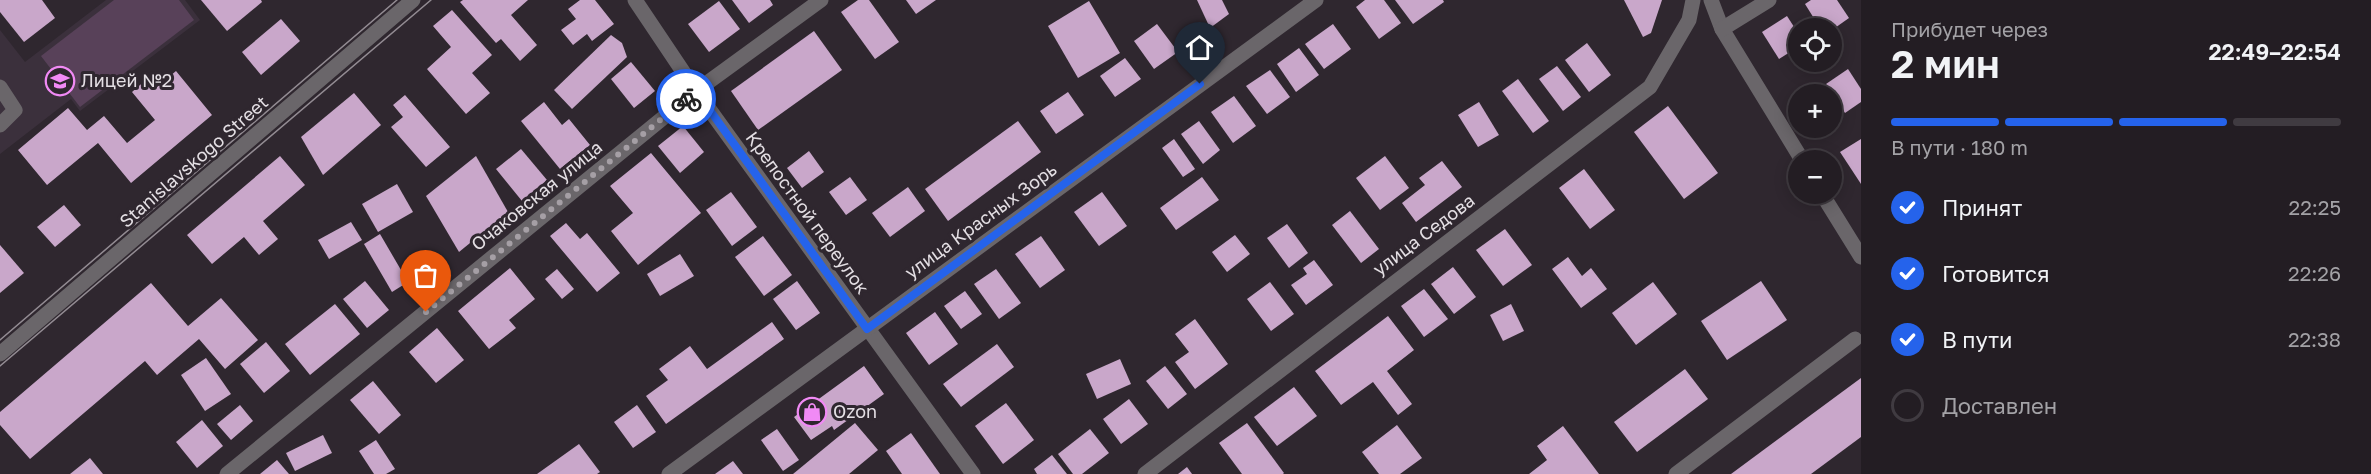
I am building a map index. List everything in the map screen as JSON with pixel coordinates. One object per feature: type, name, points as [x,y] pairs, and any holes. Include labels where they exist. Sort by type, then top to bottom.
[{"type":"street","name":"Stanislavskogo Street","points":[[0,354],[413,0]]},
{"type":"street","name":"Крепостной переулок","points":[[635,0],[696,91],[973,474]]},
{"type":"street","name":"Очаковская улица","points":[[227,474],[696,91],[821,0]]},
{"type":"street","name":"улица Красных Зорь","points":[[669,474],[1316,0]]},
{"type":"street","name":"улица Седова","points":[[1145,474],[1650,87],[1689,21],[1693,0]]},
{"type":"street","points":[[1711,0],[1722,29],[1796,150]]},
{"type":"street","points":[[1722,29],[1769,0]]},
{"type":"street","points":[[0,87],[15,110],[0,125]]},
{"type":"street","points":[[1828,204],[1861,256]]},
{"type":"street","points":[[1677,474],[1856,339]]},
{"type":"shaded area","name":"Лицей №2","points":[[106,0],[185,0],[200,20],[80,111],[71,99],[0,154],[0,30],[25,62]]},
{"type":"shaded area","points":[[114,0],[179,0],[194,20],[80,107],[41,56]]},
{"type":"building","points":[[0,0],[42,0],[55,18],[24,42],[0,12]]},
{"type":"building","points":[[201,0],[261,0],[262,2],[227,31]]},
{"type":"building","points":[[463,0],[528,0],[511,15],[537,45],[520,61],[501,39],[496,43],[460,2]]},
{"type":"building","points":[[580,0],[595,0],[614,24],[592,41],[587,34],[573,45],[561,30],[576,19],[568,9]]},
{"type":"building","points":[[732,0],[770,0],[773,5],[749,23]]},
{"type":"building","points":[[858,0],[869,0],[899,42],[875,59],[841,12]]},
{"type":"building","points":[[906,0],[936,0],[916,14]]},
{"type":"building","points":[[1197,0],[1222,0],[1229,14],[1210,28]]},
{"type":"building","points":[[1365,0],[1384,0],[1401,23],[1379,39],[1356,7]]},
{"type":"building","points":[[1395,0],[1443,0],[1444,2],[1413,24]]},
{"type":"building","points":[[1624,0],[1662,0],[1651,33],[1643,37]]},
{"type":"building","points":[[1811,0],[1837,0],[1849,18],[1842,23],[1842,18],[1814,18],[1805,4]]},
{"type":"building","points":[[719,1],[740,29],[709,52],[688,24]]},
{"type":"building","points":[[1089,1],[1120,53],[1078,78],[1048,26]]},
{"type":"building","points":[[452,10],[492,55],[472,73],[490,93],[466,114],[427,69],[451,47],[433,26]]},
{"type":"building","points":[[1787,16],[1788,53],[1779,59],[1762,32]]},
{"type":"building","points":[[281,19],[300,41],[261,75],[242,52]]},
{"type":"building","points":[[1157,24],[1178,52],[1154,69],[1134,41]]},
{"type":"building","points":[[1333,24],[1351,49],[1324,69],[1305,44]]},
{"type":"building","points":[[814,31],[842,70],[758,130],[731,91]]},
{"type":"building","points":[[611,35],[622,43],[627,57],[572,109],[554,90]]},
{"type":"building","points":[[1587,43],[1611,75],[1589,92],[1565,60]]},
{"type":"building","points":[[1299,48],[1319,75],[1296,92],[1277,64]]},
{"type":"building","points":[[1125,58],[1141,79],[1115,97],[1100,76]]},
{"type":"building","points":[[631,62],[655,91],[634,108],[611,79]]},
{"type":"building","points":[[1557,66],[1581,97],[1563,111],[1539,79]]},
{"type":"building","points":[[1848,69],[1861,89],[1861,102],[1845,113],[1842,108],[1842,84],[1826,84]]},
{"type":"building","points":[[1270,70],[1290,97],[1267,114],[1246,86]]},
{"type":"building","points":[[176,71],[212,115],[131,183],[98,143],[47,185],[18,150],[68,108],[87,130],[104,116],[127,143],[155,120],[132,92],[148,78],[156,88]]},
{"type":"building","points":[[1518,79],[1549,121],[1533,133],[1502,91]]},
{"type":"building","points":[[1068,92],[1084,115],[1056,134],[1040,111]]},
{"type":"building","points":[[354,93],[381,125],[323,175],[301,137]]},
{"type":"building","points":[[405,95],[450,147],[426,167],[391,127],[403,117],[393,105]]},
{"type":"building","points":[[1234,96],[1256,126],[1233,143],[1211,112]]},
{"type":"building","points":[[544,102],[562,125],[569,119],[590,145],[560,169],[521,121]]},
{"type":"building","points":[[1479,102],[1499,135],[1478,147],[1458,115]]},
{"type":"building","points":[[1668,106],[1718,173],[1684,199],[1634,132]]},
{"type":"building","points":[[1018,121],[1041,152],[948,221],[925,189]]},
{"type":"building","points":[[1199,121],[1220,150],[1203,164],[1181,134]]},
{"type":"building","points":[[683,126],[704,152],[680,173],[658,146]]},
{"type":"building","points":[[1174,139],[1195,169],[1183,177],[1162,148]]},
{"type":"building","points":[[1861,139],[1861,184],[1842,155],[1842,151]]},
{"type":"building","points":[[521,149],[547,180],[522,201],[496,169]]},
{"type":"building","points":[[809,151],[824,172],[802,188],[787,168]]},
{"type":"building","points":[[651,153],[701,213],[638,265],[611,231],[633,213],[610,186]]},
{"type":"building","points":[[280,156],[305,185],[263,221],[278,239],[259,255],[244,237],[212,264],[187,235]]},
{"type":"building","points":[[476,156],[508,212],[459,252],[426,196]]},
{"type":"building","points":[[1385,156],[1409,188],[1380,210],[1356,178]]},
{"type":"building","points":[[1442,161],[1462,187],[1416,222],[1402,203],[1425,185],[1419,178]]},
{"type":"building","points":[[1584,169],[1615,210],[1590,229],[1559,188]]},
{"type":"building","points":[[850,177],[867,200],[846,215],[829,192]]},
{"type":"building","points":[[1202,177],[1219,200],[1176,230],[1160,208]]},
{"type":"building","points":[[397,184],[413,212],[378,232],[362,204]]},
{"type":"building","points":[[908,187],[925,211],[890,237],[872,213]]},
{"type":"building","points":[[731,192],[757,227],[732,246],[706,210]]},
{"type":"building","points":[[1102,192],[1127,226],[1099,246],[1074,212]]},
{"type":"building","points":[[64,205],[81,225],[55,247],[37,227]]},
{"type":"building","points":[[1350,211],[1379,249],[1361,263],[1332,225]]},
{"type":"building","points":[[351,222],[362,240],[329,259],[318,240]]},
{"type":"building","points":[[566,223],[580,239],[587,233],[620,273],[597,292],[550,236]]},
{"type":"building","points":[[1287,224],[1308,253],[1289,268],[1267,238]]},
{"type":"building","points":[[1505,229],[1532,265],[1503,286],[1476,250]]},
{"type":"building","points":[[380,234],[408,282],[392,292],[364,244]]},
{"type":"building","points":[[1235,235],[1250,254],[1227,272],[1212,252]]},
{"type":"building","points":[[763,236],[792,275],[764,296],[735,257]]},
{"type":"building","points":[[1041,236],[1065,270],[1040,288],[1015,254]]},
{"type":"building","points":[[0,245],[24,273],[0,293]]},
{"type":"building","points":[[680,254],[694,276],[660,296],[647,274]]},
{"type":"building","points":[[1568,257],[1582,276],[1591,268],[1607,289],[1581,308],[1552,269]]},
{"type":"building","points":[[1314,260],[1333,285],[1306,305],[1291,285],[1307,274],[1303,268]]},
{"type":"building","points":[[1453,267],[1476,297],[1454,314],[1431,284]]},
{"type":"building","points":[[510,268],[535,299],[509,320],[516,328],[489,349],[458,311]]},
{"type":"building","points":[[557,269],[574,289],[562,299],[545,279]]},
{"type":"building","points":[[996,269],[1021,303],[999,319],[974,284]]},
{"type":"building","points":[[365,281],[389,310],[367,328],[343,299]]},
{"type":"building","points":[[797,281],[820,313],[796,330],[773,299]]},
{"type":"building","points":[[1761,281],[1787,320],[1727,360],[1701,321]]},
{"type":"building","points":[[1270,282],[1294,314],[1271,331],[1247,299]]},
{"type":"building","points":[[1653,282],[1677,314],[1636,345],[1612,313]]},
{"type":"building","points":[[151,283],[188,326],[221,298],[258,340],[225,369],[199,339],[157,375],[145,361],[30,459],[0,425],[0,412]]},
{"type":"building","points":[[1424,289],[1448,319],[1424,337],[1401,306]]},
{"type":"building","points":[[965,291],[982,314],[961,329],[944,306]]},
{"type":"building","points":[[335,304],[360,334],[310,375],[285,344]]},
{"type":"building","points":[[1511,304],[1524,331],[1503,341],[1490,315]]},
{"type":"building","points":[[935,312],[958,344],[929,365],[906,333]]},
{"type":"building","points":[[1388,316],[1414,350],[1387,371],[1412,404],[1398,415],[1373,382],[1341,405],[1315,371]]},
{"type":"building","points":[[1195,319],[1228,364],[1195,389],[1175,362],[1189,352],[1175,334]]},
{"type":"building","points":[[772,322],[784,339],[666,424],[646,396],[668,380],[659,369],[690,346],[707,369]]},
{"type":"building","points":[[437,328],[464,360],[436,383],[409,352]]},
{"type":"building","points":[[266,342],[290,371],[264,393],[240,364]]},
{"type":"building","points":[[997,344],[1014,367],[961,407],[943,384]]},
{"type":"building","points":[[206,358],[231,394],[205,411],[181,375]]},
{"type":"building","points":[[1120,359],[1131,384],[1097,399],[1086,374]]},
{"type":"building","points":[[864,366],[884,394],[834,430],[832,426],[811,440],[794,417]]},
{"type":"building","points":[[1165,366],[1187,394],[1168,409],[1146,381]]},
{"type":"building","points":[[1685,369],[1708,399],[1637,452],[1614,422]]},
{"type":"building","points":[[1861,378],[1861,437],[1811,474],[1731,474]]},
{"type":"building","points":[[373,381],[401,415],[379,434],[350,400]]},
{"type":"building","points":[[1294,387],[1317,416],[1277,446],[1254,417]]},
{"type":"building","points":[[1129,399],[1148,424],[1121,444],[1103,419]]},
{"type":"building","points":[[1006,403],[1034,440],[1003,464],[975,426]]},
{"type":"building","points":[[240,405],[253,421],[231,440],[217,424]]},
{"type":"building","points":[[637,405],[656,432],[633,448],[614,422]]},
{"type":"building","points":[[202,420],[223,446],[197,468],[176,442]]},
{"type":"building","points":[[855,423],[878,450],[849,474],[793,474]]},
{"type":"building","points":[[1247,423],[1283,474],[1242,474],[1219,443]]},
{"type":"building","points":[[1397,425],[1422,458],[1400,474],[1379,474],[1362,452]]},
{"type":"building","points":[[1563,426],[1599,474],[1529,474],[1547,460],[1537,446]]},
{"type":"building","points":[[777,429],[799,460],[783,471],[761,440]]},
{"type":"building","points":[[1090,429],[1109,453],[1082,474],[1073,474],[1058,454]]},
{"type":"building","points":[[911,433],[940,474],[902,474],[886,451]]},
{"type":"building","points":[[323,435],[332,453],[295,471],[286,453]]},
{"type":"building","points":[[376,440],[395,469],[386,474],[374,474],[359,451]]},
{"type":"building","points":[[579,444],[600,472],[597,474],[537,474]]},
{"type":"building","points":[[1052,455],[1067,474],[1037,474],[1034,469]]},
{"type":"building","points":[[90,458],[103,474],[70,474]]},
{"type":"building","points":[[277,460],[289,474],[260,474]]},
{"type":"building","points":[[733,461],[743,474],[715,474]]},
{"type":"building","points":[[1187,467],[1192,474],[1178,474]]},
{"type":"tram line","points":[[0,340],[397,0]]},
{"type":"tram line","points":[[0,366],[431,0]]},
{"type":"way so far","points":[[426,312],[686,99]]},
{"type":"place","name":"Лицей №2","points":[[60,81]]},
{"type":"place","name":"Ozon","points":[[812,412]]},
{"type":"route","points":[[686,99],[696,91],[867,329],[1200,84]]}]
